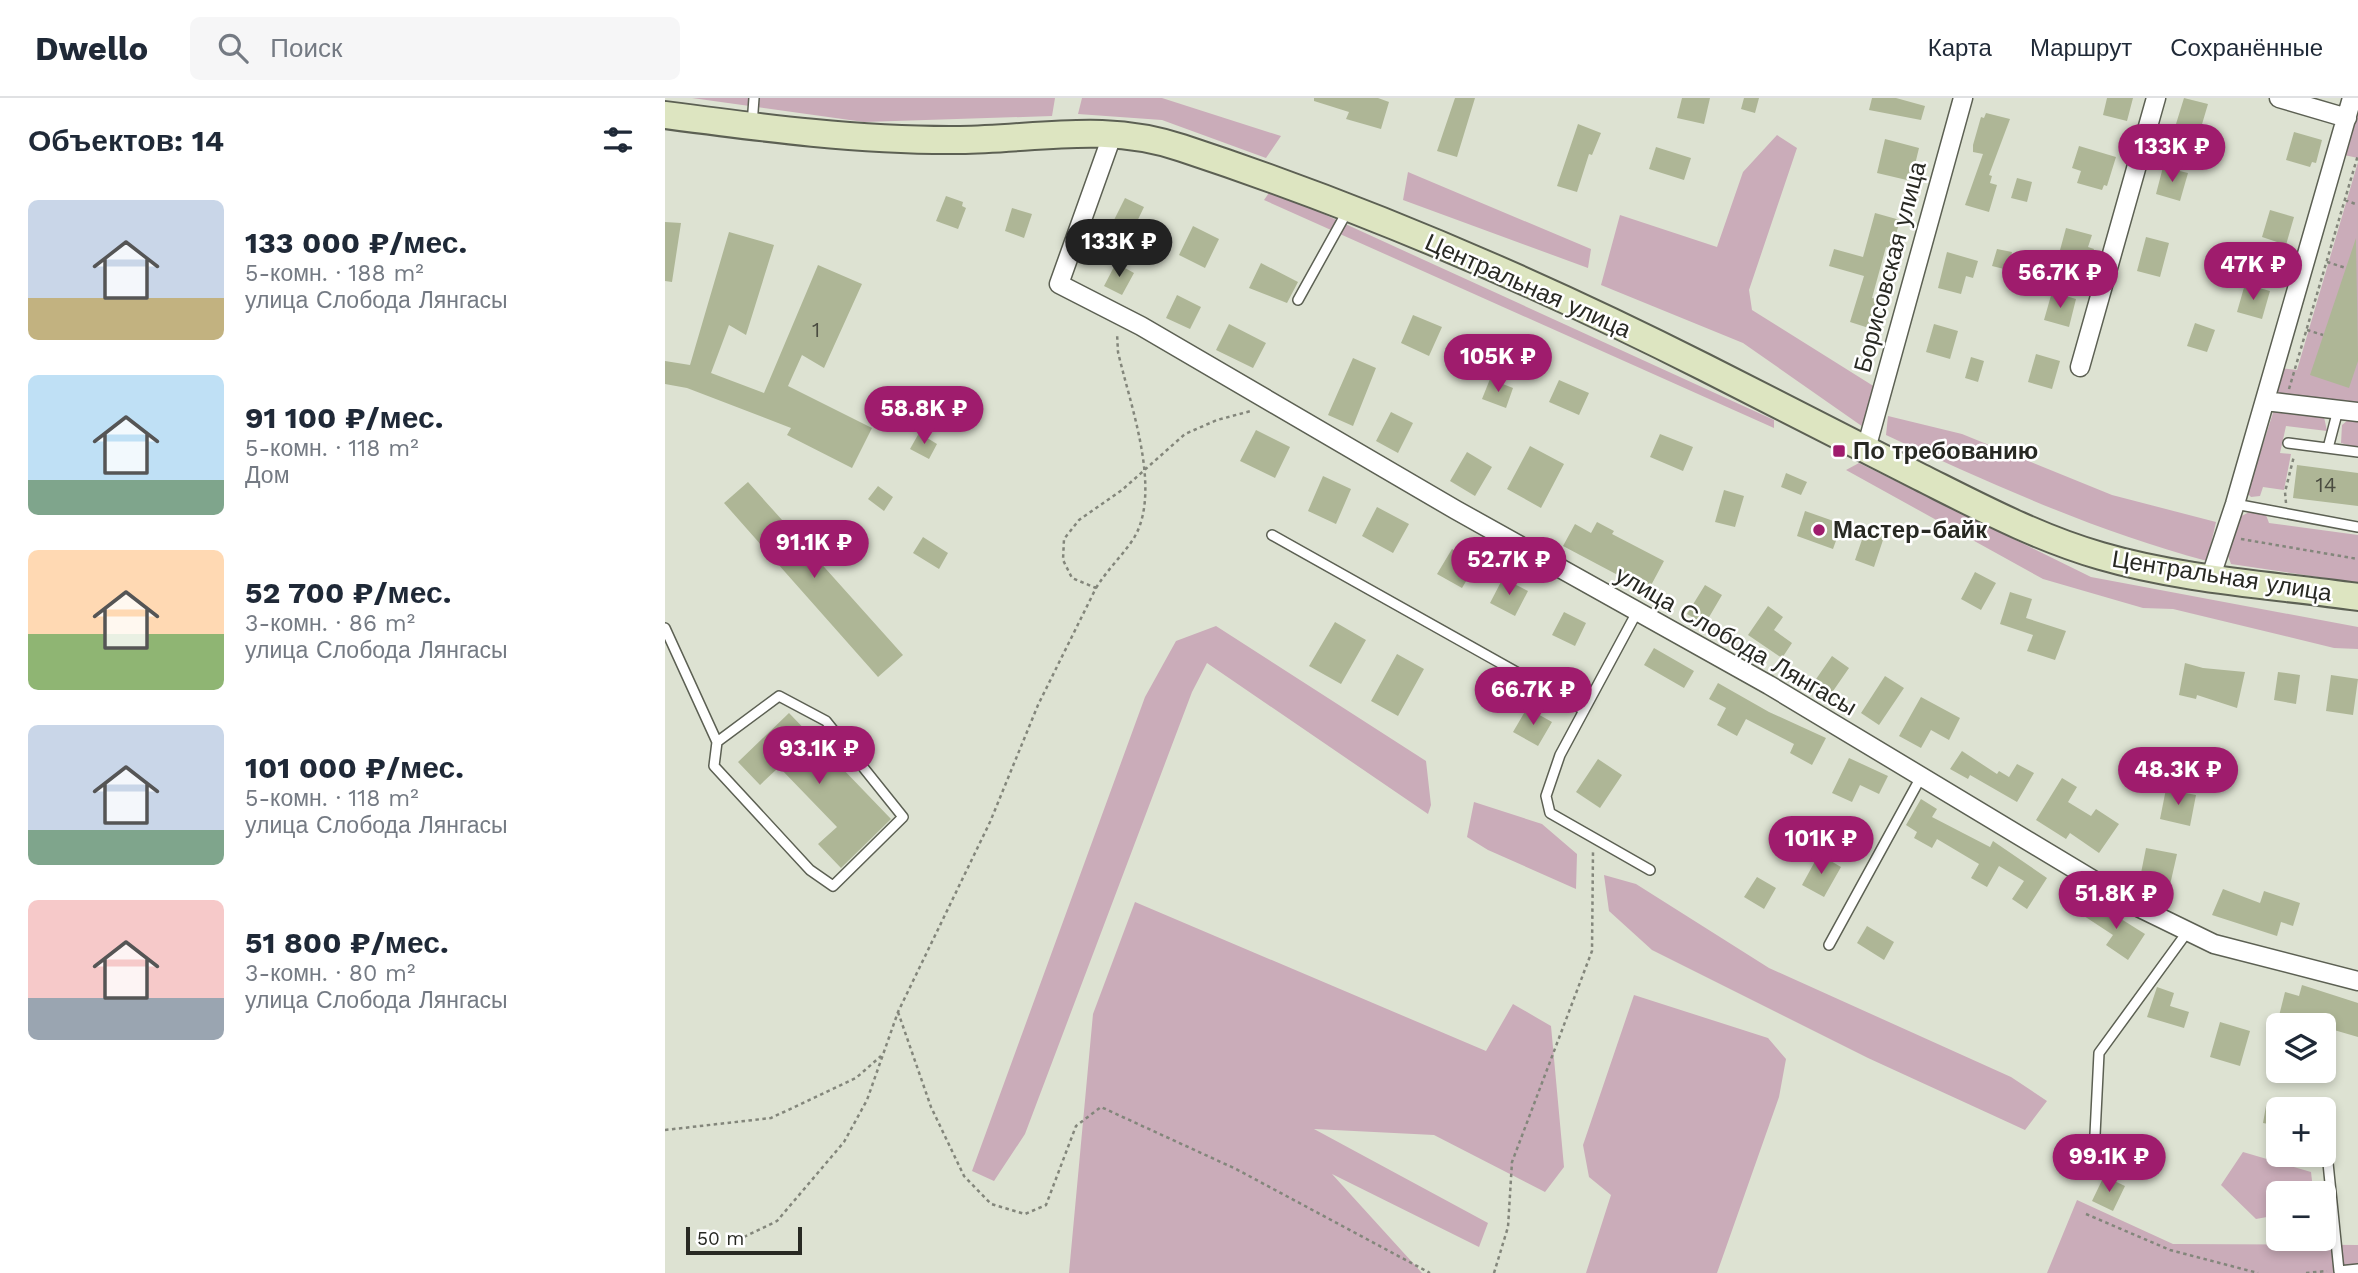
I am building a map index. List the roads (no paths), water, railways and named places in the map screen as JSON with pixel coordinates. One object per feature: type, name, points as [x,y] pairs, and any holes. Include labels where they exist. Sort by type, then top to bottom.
[{"type":"street","name":"Борисовская улица","points":[[1866,449],[1963,98]]},
{"type":"street","points":[[2080,367],[2156,98]]},
{"type":"street","points":[[2279,98],[2347,118]]},
{"type":"street","points":[[2211,576],[2235,504],[2352,98]]},
{"type":"street","name":"Центральная улица","points":[[665,115],[812,135],[951,140],[1112,132],[1140,136],[1182,148],[1349,209],[1598,316],[1976,505],[2051,539],[2110,559],[2358,597]]},
{"type":"street","name":"улица Слобода Лянгасы","points":[[1112,132],[1059,284],[1115,313],[1769,685],[2138,907],[2214,944],[2358,981]]},
{"type":"street","points":[[2265,401],[2358,412]]},
{"type":"lane","points":[[751,126],[754,98]]},
{"type":"lane","points":[[1298,300],[1349,209]]},
{"type":"lane","points":[[2328,448],[2338,410]]},
{"type":"lane","points":[[2288,443],[2358,452]]},
{"type":"lane","points":[[2235,504],[2358,527]]},
{"type":"lane","points":[[1272,535],[1584,710]]},
{"type":"lane","points":[[1637,612],[1560,755],[1546,796],[1550,813],[1650,870]]},
{"type":"lane","points":[[665,628],[717,742],[714,766],[810,870],[833,886],[903,817],[826,721],[779,696],[717,742]]},
{"type":"lane","points":[[1829,945],[1921,777]]},
{"type":"lane","points":[[2094,1155],[2099,1053],[2188,931]]},
{"type":"lane","points":[[2328,1167],[2339,1271],[2358,1269]]},
{"type":"place","name":"По требованию","points":[[1839,451]]},
{"type":"place","name":"Мастер-байк","points":[[1819,530]]}]
